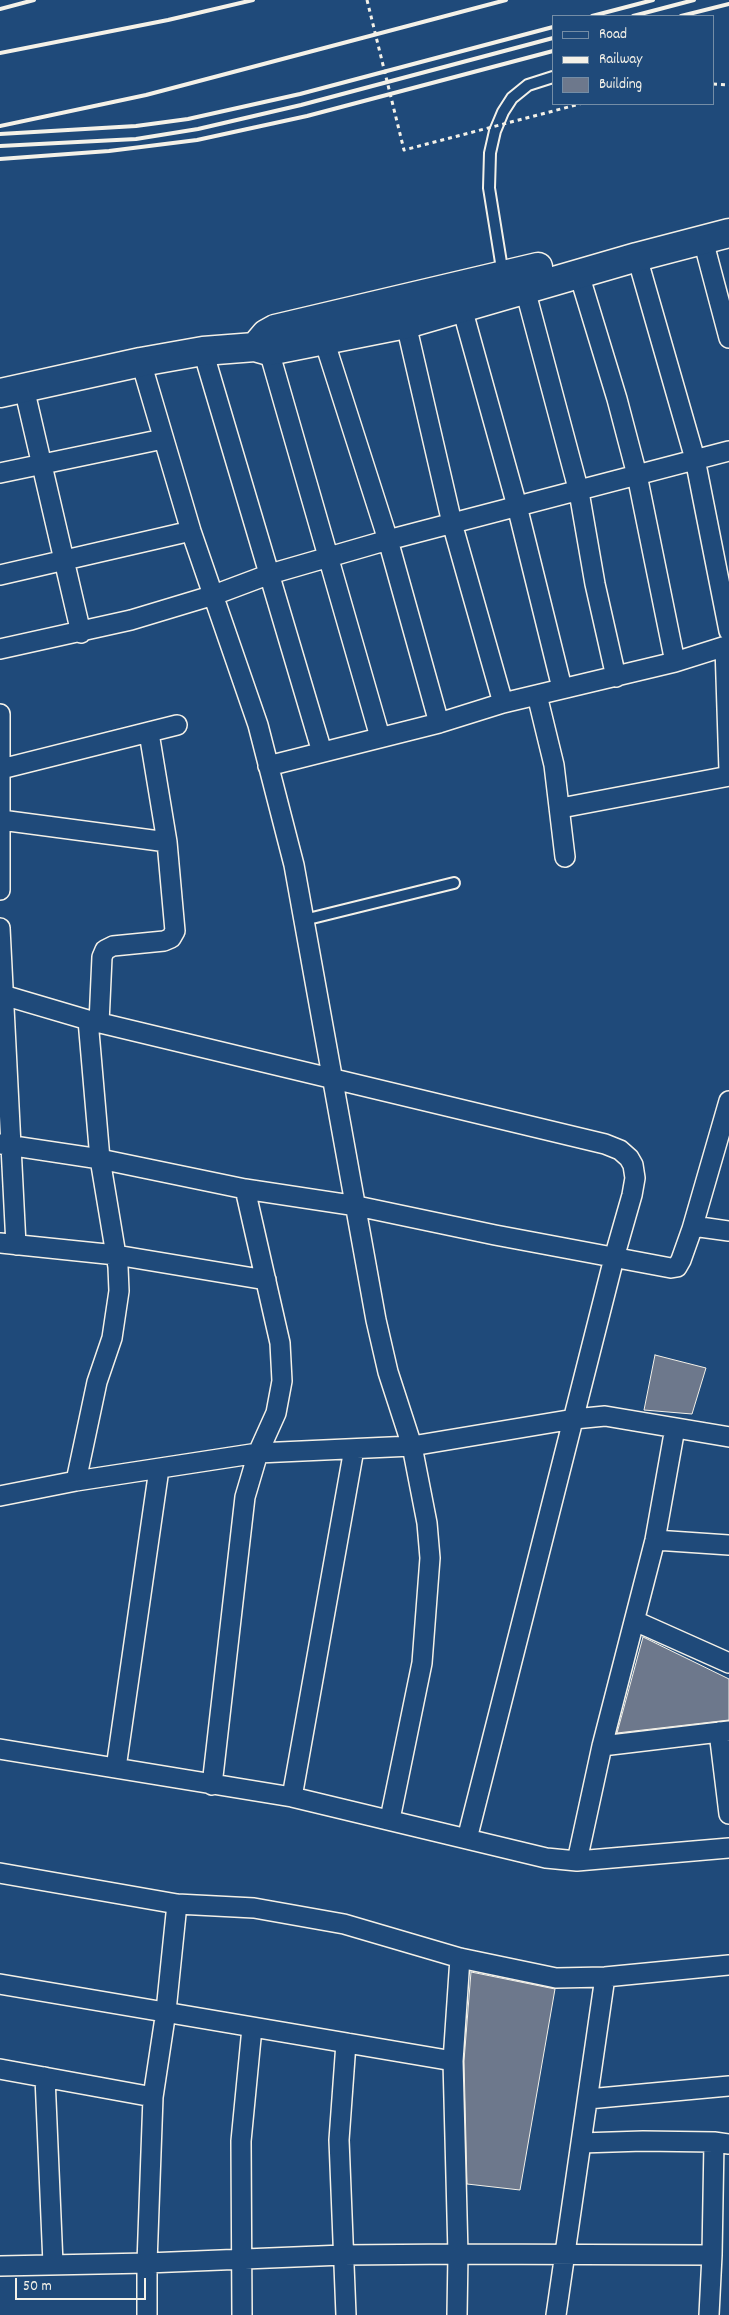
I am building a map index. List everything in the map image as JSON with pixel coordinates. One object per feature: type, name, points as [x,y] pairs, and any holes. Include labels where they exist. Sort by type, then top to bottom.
[{"type":"highway","points":[[262,349],[266,334],[275,329],[516,279],[729,218]]},
{"type":"highway","points":[[12,390],[141,362],[204,352],[262,349],[324,340],[406,324],[462,308],[516,279],[579,274],[637,256],[729,233]]},
{"type":"street","points":[[703,240],[729,338]]},
{"type":"street","points":[[637,256],[696,459],[728,641],[729,771]]},
{"type":"street","points":[[579,274],[617,399],[637,475],[675,662]]},
{"type":"street","points":[[516,279],[578,492],[595,584],[616,677]]},
{"type":"street","points":[[462,308],[517,506],[562,688]]},
{"type":"street","points":[[406,324],[452,523],[504,703]]},
{"type":"street","points":[[324,340],[388,540],[438,723]]},
{"type":"street","points":[[262,349],[330,557],[380,737]]},
{"type":"street","points":[[204,352],[322,752]]},
{"type":"street","points":[[141,362],[191,531],[258,724],[294,865],[332,1079],[357,1206],[376,1320],[388,1372],[412,1446],[427,1523],[430,1558],[422,1663],[390,1819]]},
{"type":"street","points":[[12,390],[43,465],[62,559],[81,633]]},
{"type":"street","points":[[0,473],[163,439]]},
{"type":"street","points":[[0,649],[81,633],[214,595],[270,574],[388,540],[578,492],[729,451]]},
{"type":"street","points":[[0,575],[62,559],[191,531]]},
{"type":"street","points":[[268,766],[438,723],[562,688],[675,662],[728,641]]},
{"type":"street","points":[[537,695],[554,765],[561,808],[565,857]]},
{"type":"street","points":[[0,714],[0,890]]},
{"type":"street","points":[[1,769],[149,733],[177,724]]},
{"type":"street","points":[[76,1481],[93,1400],[112,1338],[119,1291],[116,1255],[100,1159],[94,1022],[102,957],[105,950],[113,946],[164,941],[171,938],[175,931],[167,842],[149,733]]},
{"type":"street","points":[[561,808],[729,776]]},
{"type":"street","points":[[1,820],[167,842]]},
{"type":"street","points":[[0,928],[8,1244],[116,1255],[266,1280]]},
{"type":"street","points":[[1,994],[94,1022],[604,1144],[620,1150],[630,1158],[635,1178],[632,1194],[614,1258],[467,1839]]},
{"type":"street","points":[[5,1145],[100,1159],[245,1189],[357,1206],[670,1268],[677,1267],[692,1230],[729,1101]]},
{"type":"street","points":[[212,1785],[244,1497],[258,1453],[276,1413],[282,1381],[280,1343],[245,1189]]},
{"type":"street","points":[[692,1230],[700,1227],[729,1232]]},
{"type":"street","points":[[0,1496],[76,1481],[258,1453],[412,1446],[574,1419],[605,1416],[729,1437]]},
{"type":"street","points":[[577,1861],[602,1746],[655,1540],[675,1428]]},
{"type":"street","points":[[292,1797],[354,1449]]},
{"type":"street","points":[[116,1768],[159,1469]]},
{"type":"street","points":[[655,1540],[729,1545]]},
{"type":"street","points":[[635,1621],[729,1663]]},
{"type":"street","points":[[602,1746],[724,1731],[729,1814]]},
{"type":"street","points":[[0,1749],[292,1797],[546,1858],[577,1861],[729,1848]]},
{"type":"street","points":[[0,1873],[177,1904],[254,1908],[344,1924],[460,1958],[556,1978],[605,1977],[729,1965]]},
{"type":"street","points":[[147,2315],[153,2097],[166,2011],[177,1904]]},
{"type":"street","points":[[457,2315],[458,2254],[453,2061],[460,1958]]},
{"type":"street","points":[[556,2315],[563,2255],[605,1977]]},
{"type":"street","points":[[0,1984],[453,2061]]},
{"type":"street","points":[[242,2315],[241,2141],[252,2028]]},
{"type":"street","points":[[346,2043],[339,2140],[346,2315]]},
{"type":"street","points":[[0,2069],[153,2097]]},
{"type":"street","points":[[45,2077],[52,2264]]},
{"type":"street","points":[[588,2099],[729,2086]]},
{"type":"street","points":[[581,2143],[643,2141],[721,2143],[709,2315]]},
{"type":"street","points":[[0,2266],[241,2260],[343,2255],[712,2255]]},
{"type":"lane","points":[[516,279],[489,188],[490,154],[496,131],[512,98],[528,85],[552,76]]},
{"type":"lane","points":[[304,920],[454,883]]},
{"type":"path","points":[[367,0],[404,150],[576,105]]},
{"type":"path","points":[[714,84],[729,85]]},
{"type":"building","points":[[655,1355],[706,1368],[692,1414],[644,1410]]},
{"type":"building","points":[[643,1637],[729,1679],[729,1720],[617,1733]]},
{"type":"building","points":[[471,1972],[555,1989],[520,2190],[467,2184],[464,2061]]},
{"type":"railway","points":[[0,9],[34,0]]},
{"type":"railway","points":[[0,53],[168,20],[253,0]]},
{"type":"railway","points":[[0,126],[146,95],[506,0]]},
{"type":"railway","points":[[596,15],[653,0]]},
{"type":"railway","points":[[637,15],[694,0]]},
{"type":"railway","points":[[685,15],[729,4]]},
{"type":"railway","points":[[0,134],[136,126],[188,119],[300,94],[552,27]]},
{"type":"railway","points":[[0,146],[136,139],[198,129],[301,105],[552,38]]},
{"type":"railway","points":[[0,159],[109,151],[197,140],[307,116],[552,51]]}]
